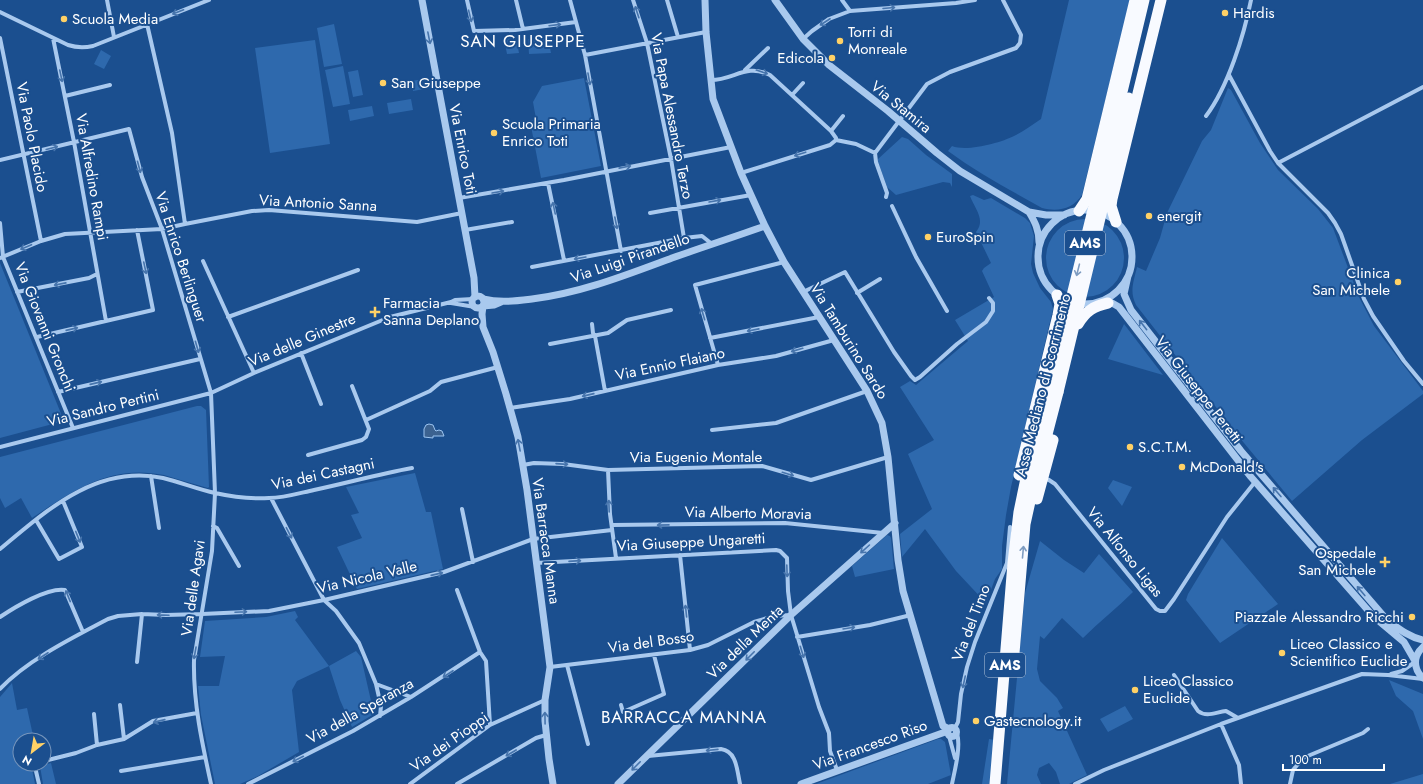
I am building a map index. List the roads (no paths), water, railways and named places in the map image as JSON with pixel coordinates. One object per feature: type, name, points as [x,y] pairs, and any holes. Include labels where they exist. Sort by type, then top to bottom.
[{"type":"highway","points":[[1079,211],[1087,199],[1135,0]]},
{"type":"highway","name":"Asse Mediano di Scorrimento","points":[[1002,784],[1025,524],[1053,390],[1125,97],[1144,0]]},
{"type":"highway","name":"Asse Mediano di Scorrimento","points":[[1125,97],[1154,0]]},
{"type":"highway","points":[[1116,222],[1111,206],[1112,198],[1161,0]]},
{"type":"highway","points":[[1097,161],[1102,170],[1106,173],[1111,173],[1119,168]]},
{"type":"highway","points":[[1015,546],[1010,527],[1014,500],[1024,451],[1058,314],[1060,304],[1058,295]]},
{"type":"highway","points":[[1078,324],[1089,310],[1105,302]]},
{"type":"highway","points":[[1025,524],[1033,515],[1043,478],[1083,304]]},
{"type":"highway","name":"Asse Mediano di Scorrimento","points":[[995,784],[1015,546],[1025,483],[1053,390]]},
{"type":"street","points":[[107,0],[114,37]]},
{"type":"street","points":[[0,19],[1,13],[76,48],[85,48],[209,0]]},
{"type":"street","name":"Via Enrico Toti","points":[[422,0],[479,301]]},
{"type":"street","points":[[467,0],[474,31],[523,29],[576,22]]},
{"type":"street","points":[[516,0],[523,29]]},
{"type":"street","points":[[570,0],[585,54],[621,251]]},
{"type":"street","name":"Via Papa Alessandro Terzo","points":[[633,0],[647,43],[671,159],[684,238]]},
{"type":"street","points":[[667,0],[678,37]]},
{"type":"street","name":"Via Tamburino Sardo","points":[[705,0],[706,32],[713,99],[741,173],[765,226],[784,262],[867,391],[882,423],[888,457],[903,591],[943,726],[952,732]]},
{"type":"street","name":"Via Stamira","points":[[775,0],[803,39],[828,65],[900,121],[960,171],[1029,212],[1064,216]]},
{"type":"street","points":[[842,0],[850,11]]},
{"type":"street","points":[[803,39],[829,19],[850,11],[956,3],[975,0]]},
{"type":"street","points":[[886,198],[887,193],[876,162],[876,149],[900,121],[927,84],[950,72],[1016,48],[1020,43],[1020,35],[1003,0]]},
{"type":"street","points":[[1206,116],[1213,106],[1229,75],[1251,0]]},
{"type":"street","points":[[147,24],[172,134],[185,224]]},
{"type":"street","points":[[585,54],[706,32]]},
{"type":"street","name":"Via Paolo Placido","points":[[0,38],[41,241]]},
{"type":"street","name":"Via Alfredino Rampi","points":[[53,38],[74,142],[106,321]]},
{"type":"street","points":[[745,71],[768,48]]},
{"type":"street","points":[[711,80],[718,80],[745,71],[757,70],[764,72],[770,75],[831,131],[836,140]]},
{"type":"street","points":[[1229,75],[1278,163],[1328,212],[1335,223],[1341,234],[1364,299],[1373,316],[1404,361],[1423,384]]},
{"type":"street","points":[[792,96],[803,83]]},
{"type":"street","points":[[65,96],[110,85]]},
{"type":"street","points":[[1278,163],[1423,87]]},
{"type":"street","points":[[831,131],[843,116]]},
{"type":"street","name":"Via Enrico Berlinguer","points":[[74,142],[129,129],[142,177],[162,229],[211,393]]},
{"type":"street","points":[[836,140],[856,144],[875,153]]},
{"type":"street","points":[[741,173],[830,145],[836,140]]},
{"type":"street","points":[[0,160],[74,142]]},
{"type":"street","points":[[459,198],[548,183],[731,147]]},
{"type":"street","points":[[548,183],[564,260]]},
{"type":"street","points":[[650,213],[751,195]]},
{"type":"street","points":[[892,206],[916,257],[947,311]]},
{"type":"street","name":"Via Antonio Sanna","points":[[1,258],[41,241],[65,234],[162,229],[252,211],[269,210],[417,222],[462,213]]},
{"type":"street","points":[[1029,212],[1036,223],[1039,233],[1038,262],[1042,274],[1048,286],[1058,295],[1070,302],[1083,304],[1105,302],[1122,287],[1128,276],[1132,262],[1131,247],[1126,233],[1116,222],[1101,213],[1090,210],[1079,211],[1064,216],[1052,224],[1044,235],[1039,248]]},
{"type":"street","points":[[465,230],[512,222]]},
{"type":"street","name":"Via Giovanni Gronchi","points":[[0,223],[1,258],[37,337],[73,428]]},
{"type":"street","name":"Via Luigi Pirandello","points":[[479,301],[501,302],[547,297],[602,284],[765,226]]},
{"type":"street","points":[[37,337],[154,310],[137,230]]},
{"type":"street","points":[[532,267],[684,238],[702,236],[712,244]]},
{"type":"street","points":[[203,261],[254,373]]},
{"type":"street","points":[[718,365],[695,285],[784,262]]},
{"type":"street","points":[[228,317],[358,270]]},
{"type":"street","points":[[803,292],[845,272],[894,352],[915,380],[986,322],[993,311],[993,303],[989,298]]},
{"type":"street","points":[[17,292],[89,278],[97,274]]},
{"type":"street","name":"Via Giuseppe Peretti","points":[[1128,276],[1124,294],[1132,310],[1242,451],[1387,620],[1414,638],[1423,640]]},
{"type":"street","points":[[857,292],[880,279]]},
{"type":"street","name":"Via delle Ginestre","points":[[211,393],[254,373],[390,316],[451,302],[454,300],[479,301]]},
{"type":"street","name":"Via delle Ginestre","points":[[451,302],[479,301]]},
{"type":"street","name":"Via Barracca Manna","points":[[479,301],[483,327],[498,367],[510,408],[518,437],[523,465],[550,667],[545,700],[546,735],[552,784]]},
{"type":"street","name":"Via Giuseppe Peretti","points":[[1105,302],[1119,307],[1226,445],[1256,481],[1373,616],[1404,642],[1415,662],[1417,671],[1423,679]]},
{"type":"street","points":[[550,344],[608,333],[627,320],[671,310]]},
{"type":"street","points":[[710,338],[819,317]]},
{"type":"street","points":[[592,324],[605,391]]},
{"type":"street","name":"Via Ennio Flaiano","points":[[510,408],[570,399],[718,365],[776,356],[834,340]]},
{"type":"street","points":[[301,353],[322,404]]},
{"type":"street","points":[[58,392],[200,359]]},
{"type":"street","points":[[366,420],[430,391],[441,382],[498,367]]},
{"type":"street","points":[[308,454],[362,440],[366,437],[369,430],[352,386]]},
{"type":"street","points":[[712,430],[776,423],[867,391]]},
{"type":"street","name":"Via Sandro Pertini","points":[[0,447],[211,393]]},
{"type":"street","name":"Via delle Agavi","points":[[211,393],[215,493],[212,551],[194,660],[193,678],[197,713],[211,784]]},
{"type":"street","name":"Via Eugenio Montale","points":[[523,465],[534,463],[563,464],[608,470],[762,466],[811,480],[888,457]]},
{"type":"street","name":"Via dei Castagni","points":[[0,549],[36,520],[63,501],[85,488],[108,479],[126,476],[151,476],[164,478],[215,493],[240,497],[271,498],[412,468]]},
{"type":"street","points":[[608,470],[610,514],[616,558]]},
{"type":"street","points":[[151,476],[159,528]]},
{"type":"street","name":"Via Alfonso Ligas","points":[[1043,478],[1055,484],[1156,609],[1160,611],[1165,611],[1227,517],[1256,481]]},
{"type":"street","points":[[271,498],[324,600],[336,611],[359,643],[376,684],[381,706],[380,716]]},
{"type":"street","points":[[36,520],[59,559],[82,547],[63,501]]},
{"type":"street","points":[[462,509],[473,562]]},
{"type":"street","name":"Via Alberto Moravia","points":[[532,538],[612,528],[785,523],[883,533]]},
{"type":"street","name":"Via della Menta","points":[[618,784],[791,615],[895,524]]},
{"type":"street","points":[[213,526],[217,528],[239,566]]},
{"type":"street","name":"Via del Timo","points":[[956,763],[952,732],[958,722],[961,694],[967,667],[975,642],[1007,563],[1010,527]]},
{"type":"street","name":"Via Nicola Valle","points":[[0,689],[8,680],[38,659],[83,632],[108,619],[118,616],[142,614],[166,615],[269,611],[324,600],[444,572],[532,538]]},
{"type":"street","name":"Via Giuseppe Ungaretti","points":[[536,563],[780,551],[787,558],[788,591],[791,615],[819,707],[829,733],[830,751],[837,770]]},
{"type":"street","points":[[680,555],[690,650]]},
{"type":"street","points":[[0,617],[24,602],[58,588],[65,590],[83,632]]},
{"type":"street","points":[[457,590],[480,652],[486,661],[490,725]]},
{"type":"street","points":[[137,662],[142,614]]},
{"type":"street","name":"Via del Bosso","points":[[550,667],[690,650],[708,645],[754,622],[774,616],[791,615]]},
{"type":"street","points":[[797,636],[870,625],[911,615]]},
{"type":"street","points":[[774,616],[782,624]]},
{"type":"street","points":[[1388,675],[1402,671],[1415,662],[1417,654],[1423,647]]},
{"type":"street","name":"Via della Speranza","points":[[248,784],[353,732],[411,697],[480,652]]},
{"type":"street","points":[[621,705],[623,712],[664,694],[654,655]]},
{"type":"street","points":[[567,665],[588,744]]},
{"type":"street","points":[[1174,674],[1198,711],[1202,714],[1208,715],[1226,710],[1238,718]]},
{"type":"street","points":[[1075,784],[1104,770],[1221,724],[1362,674],[1423,679]]},
{"type":"street","points":[[376,684],[411,697]]},
{"type":"street","name":"Via dei Pioppi","points":[[410,784],[490,725],[545,700]]},
{"type":"street","points":[[120,705],[124,739]]},
{"type":"street","points":[[52,759],[76,753],[97,745],[124,739],[153,722],[197,713]]},
{"type":"street","points":[[94,714],[97,745]]},
{"type":"street","points":[[1221,724],[1239,765],[1241,784]]},
{"type":"street","points":[[1290,784],[1293,770],[1303,758],[1363,733],[1368,729]]},
{"type":"street","name":"Via del Timo","points":[[952,732],[959,738],[952,784]]},
{"type":"street","name":"Via Francesco Riso","points":[[801,784],[837,770],[952,732]]},
{"type":"street","points":[[457,784],[536,738],[546,735]]},
{"type":"street","points":[[646,757],[722,749],[727,750],[733,756],[740,784]]},
{"type":"street","points":[[121,771],[205,757]]},
{"type":"street","points":[[36,772],[39,784]]},
{"type":"place","name":"Hardis","points":[[1225,13]]},
{"type":"place","name":"Scuola Media","points":[[64,19]]},
{"type":"place","name":"Torri di Monreale","points":[[840,41]]},
{"type":"place","name":"Edicola","points":[[832,58]]},
{"type":"place","name":"San Giuseppe","points":[[383,83]]},
{"type":"place","name":"Scuola Primaria Enrico Toti","points":[[494,133]]},
{"type":"place","name":"energit","points":[[1149,216]]},
{"type":"place","name":"EuroSpin","points":[[928,237]]},
{"type":"place","name":"Clinica San Michele","points":[[1398,282]]},
{"type":"place","name":"Farmacia Sanna Deplano","points":[[375,312]]},
{"type":"place","name":"S.C.T.M.","points":[[1130,447]]},
{"type":"place","name":"McDonald's","points":[[1182,467]]},
{"type":"place","name":"Ospedale San Michele","points":[[1385,562]]},
{"type":"place","name":"Piazzale Alessandro Ricchi","points":[[1412,617]]},
{"type":"place","name":"Liceo Classico e Scientifico Euclide","points":[[1282,653]]},
{"type":"place","name":"Liceo Classico Euclide","points":[[1135,690]]},
{"type":"place","name":"Gastecnology.it","points":[[976,721]]},
{"type":"district","name":"SAN GIUSEPPE","points":[[523,41]]},
{"type":"district","name":"BARRACCA MANNA","points":[[684,717]]}]
